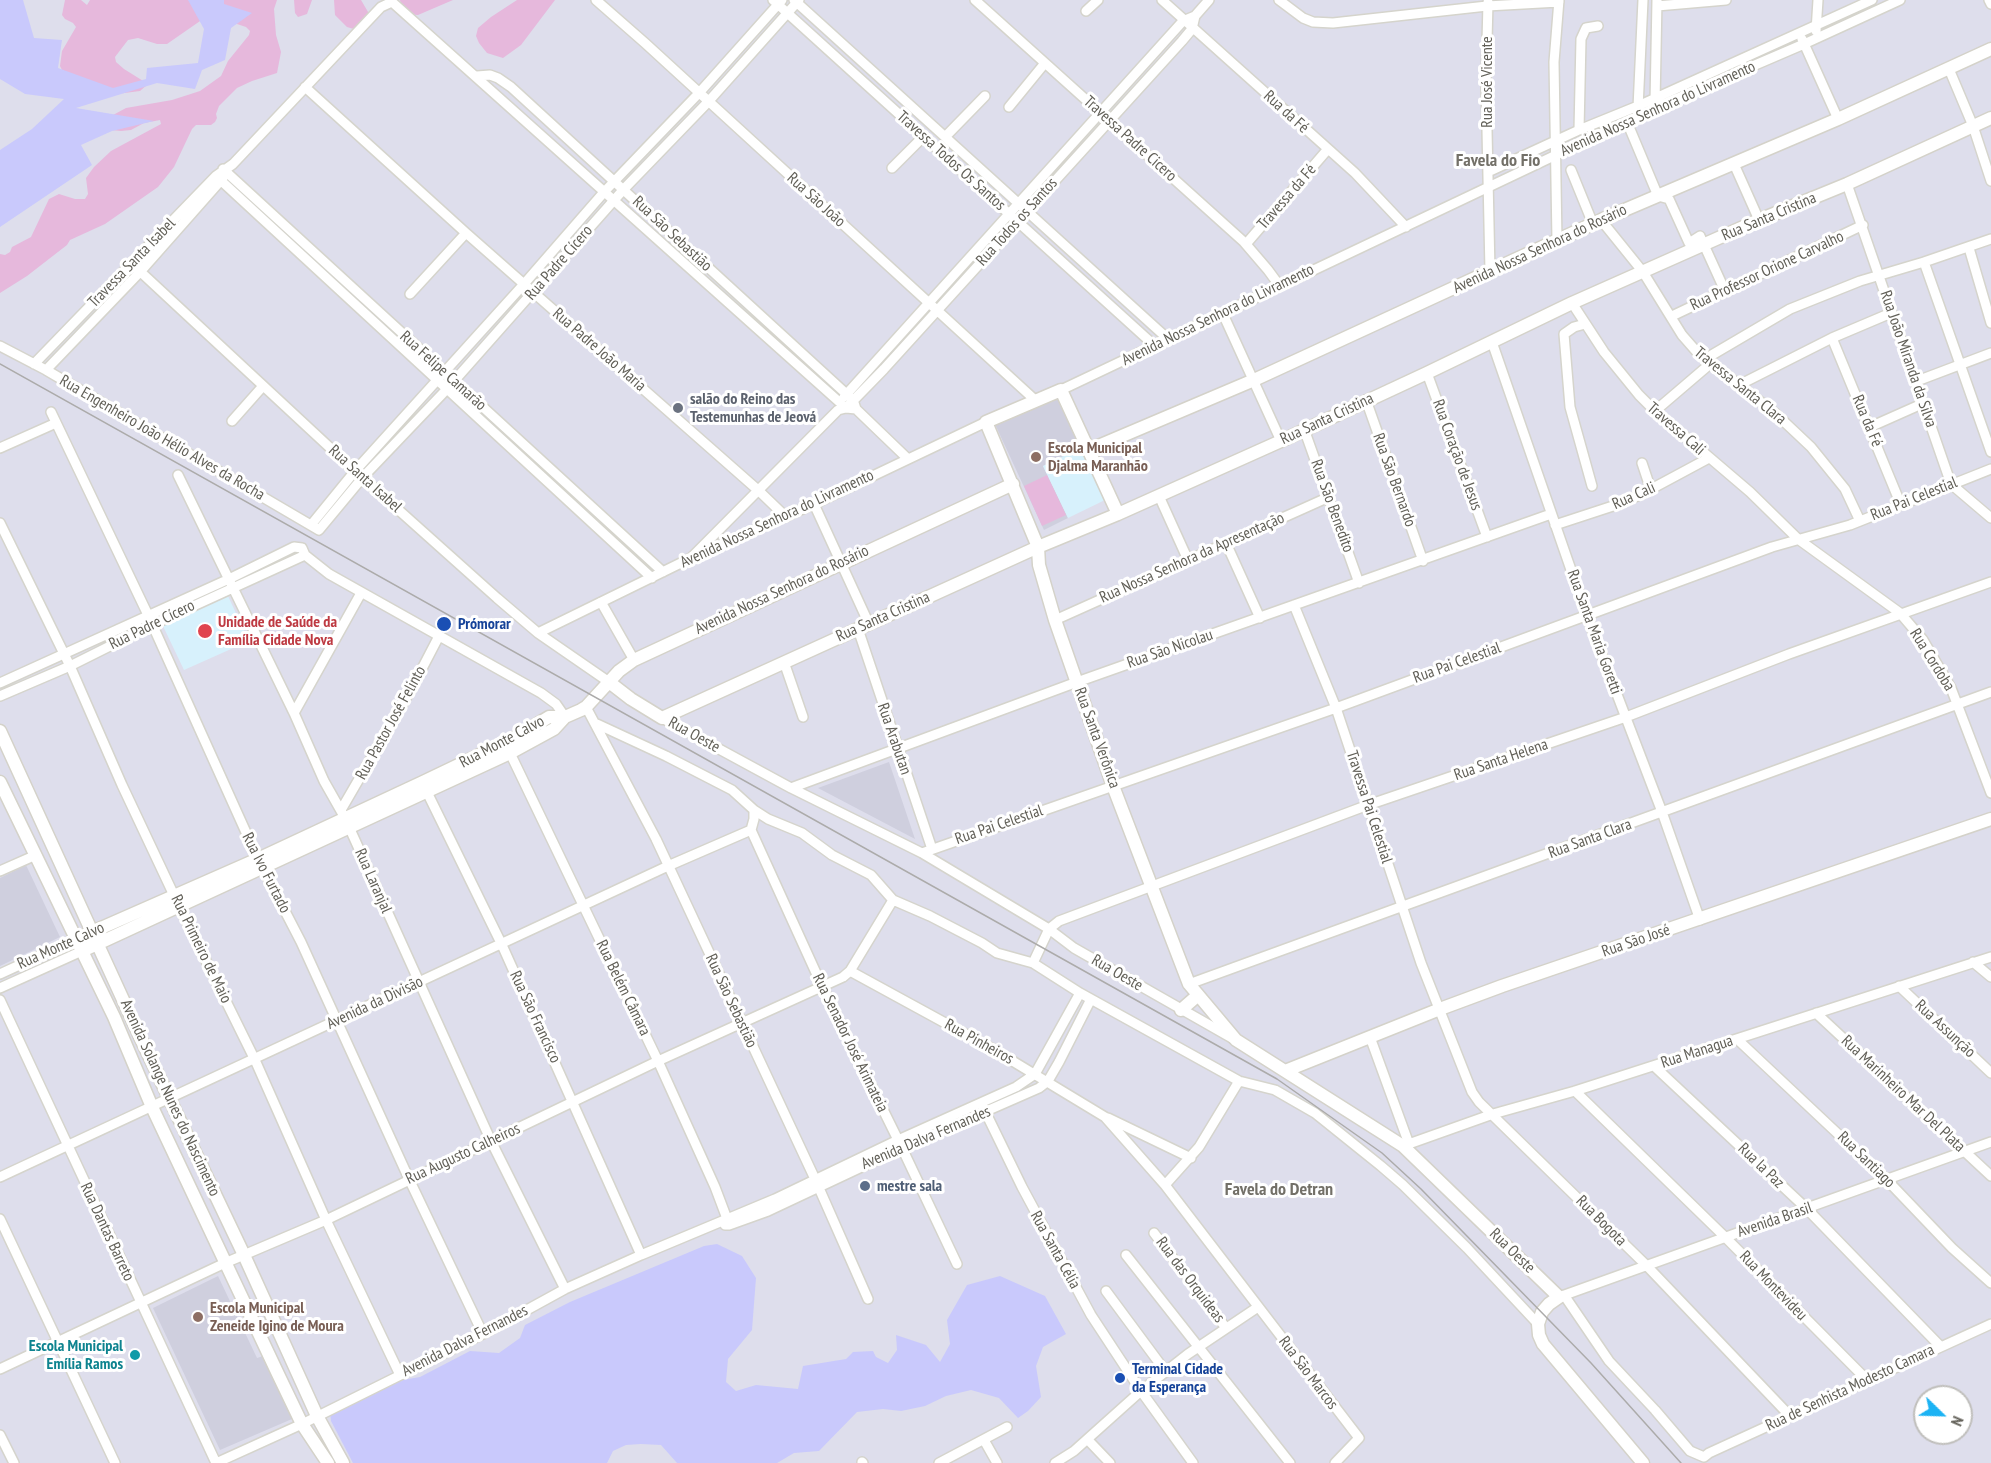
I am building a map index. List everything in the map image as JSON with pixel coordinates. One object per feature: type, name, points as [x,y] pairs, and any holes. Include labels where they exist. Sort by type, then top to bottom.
[{"type":"main road","name":"Avenida Nossa Senhora do Rosário","points":[[1089,450],[1254,380],[1597,222],[1838,119],[1991,49]]},
{"type":"main road","name":"Rua Santa Cristina","points":[[662,718],[1038,547],[1281,441],[1572,303],[1759,220],[1847,184],[1991,118]]},
{"type":"main road","name":"Avenida Nossa Senhora do Livramento","points":[[986,422],[1060,390]]},
{"type":"main road","points":[[1060,390],[1118,514]]},
{"type":"main road","name":"Rua Santa Verônica","points":[[986,422],[1014,484],[1038,547],[1039,565],[1055,620],[1113,786],[1189,984],[1236,1041]]},
{"type":"main road","name":"Avenida Nossa Senhora do Rosário","points":[[565,717],[586,707],[626,664],[1014,484]]},
{"type":"main road","name":"Rua Oeste","points":[[609,682],[662,718]]},
{"type":"main road","name":"Rua Monte Calvo","points":[[425,787],[549,717],[565,717]]},
{"type":"main road","name":"Rua Monte Calvo","points":[[82,951],[177,901],[260,863],[345,819],[510,753],[554,729],[565,717]]},
{"type":"main road","name":"Avenida Solange Nunes do Nascimento","points":[[0,731],[317,1416],[343,1463]]},
{"type":"main road","name":"Avenida Solange Nunes do Nascimento","points":[[0,782],[114,1017],[152,1107],[302,1424],[328,1463]]},
{"type":"main road","name":"Rua São José","points":[[1285,1071],[1440,1009],[1991,819]]},
{"type":"main road","name":"Rua Monte Calvo","points":[[76,939],[177,901]]},
{"type":"main road","points":[[1181,1010],[1197,996]]},
{"type":"main road","name":"Rua Oeste","points":[[1236,1041],[1406,1145],[1561,1296]]},
{"type":"main road","points":[[1538,1324],[1542,1312],[1561,1296]]},
{"type":"main road","name":"Rua Oeste","points":[[1538,1324],[1539,1335],[1549,1353],[1643,1463]]},
{"type":"street","name":"Rua São João","points":[[596,0],[1035,400]]},
{"type":"street","name":"Travessa Padre Cicero","points":[[975,0],[1246,244],[1279,285]]},
{"type":"street","points":[[1086,11],[1098,0]]},
{"type":"street","name":"Rua da Fé","points":[[1162,0],[1328,149],[1372,190],[1406,227]]},
{"type":"street","points":[[1183,21],[1195,16],[1209,0]]},
{"type":"street","points":[[1279,0],[1303,18],[1313,22],[1333,23],[1488,3],[1559,1],[1554,62],[1557,241]]},
{"type":"street","points":[[1638,111],[1643,0]]},
{"type":"street","points":[[1655,108],[1657,3],[1726,0]]},
{"type":"street","points":[[1816,38],[1818,0]]},
{"type":"street","name":"Avenida Nossa Senhora do Livramento","points":[[1060,390],[1627,122],[1655,97],[1872,0]]},
{"type":"street","name":"Avenida Nossa Senhora do Livramento","points":[[1488,172],[1579,130],[1638,111],[1655,108],[1900,0]]},
{"type":"street","points":[[1989,0],[1991,4]]},
{"type":"street","name":"Rua Padre Cícero","points":[[310,525],[447,389],[623,189],[708,102],[796,1]]},
{"type":"street","name":"Travessa Todos Os Santos","points":[[796,1],[1168,339]]},
{"type":"street","name":"Rua São Sebastião","points":[[392,2],[908,459]]},
{"type":"street","name":"Travessa Santa Isabel","points":[[34,364],[131,263],[233,164],[381,7],[392,2]]},
{"type":"street","name":"Rua Padre Cícero","points":[[322,528],[359,474],[438,380],[525,285],[605,191],[699,93],[778,2]]},
{"type":"street","name":"Travessa Todos Os Santos","points":[[778,2],[787,13],[1155,346]]},
{"type":"street","name":"Rua José Vicente","points":[[1488,3],[1486,82],[1490,272]]},
{"type":"street","points":[[1192,28],[1195,16]]},
{"type":"street","name":"Rua Todos os Santos","points":[[847,404],[929,302],[1183,21]]},
{"type":"street","points":[[1579,130],[1581,39],[1586,28],[1598,26]]},
{"type":"street","name":"Rua Todos os Santos","points":[[691,558],[884,369],[1192,28]]},
{"type":"street","points":[[1799,32],[1838,119]]},
{"type":"street","points":[[1009,106],[1045,63]]},
{"type":"street","points":[[1949,69],[1973,126],[1991,181]]},
{"type":"street","name":"Rua São Sebastião","points":[[477,76],[490,75],[511,87],[727,285],[847,404]]},
{"type":"street","name":"Rua Padre João Maria","points":[[305,87],[786,517]]},
{"type":"street","name":"Travessa Todos Os Santos","points":[[945,137],[985,96]]},
{"type":"street","points":[[905,119],[914,109]]},
{"type":"street","points":[[1627,122],[1658,196],[1669,199],[1689,243],[1700,236],[1725,291]]},
{"type":"street","points":[[892,168],[924,136]]},
{"type":"street","name":"Travessa da Fé","points":[[1246,244],[1328,149]]},
{"type":"street","points":[[1734,164],[1759,220]]},
{"type":"street","name":"Travessa Santa Clara","points":[[1571,170],[1597,222],[1643,272],[1682,335],[1696,351],[1776,414],[1811,447],[1845,489],[1860,521]]},
{"type":"street","name":"Travessa Santa Isabel","points":[[46,370],[140,272],[222,175]]},
{"type":"street","name":"Rua Felipe Camarão","points":[[222,175],[445,372],[663,572]]},
{"type":"street","name":"Rua Felipe Camarão","points":[[222,175],[447,389],[652,578]]},
{"type":"street","name":"Rua João Miranda da Silva","points":[[1847,184],[1951,484]]},
{"type":"street","name":"Rua Professor Orione Carvalho","points":[[1672,316],[1863,225]]},
{"type":"street","points":[[410,294],[466,233]]},
{"type":"street","points":[[1655,411],[1708,361],[1790,309],[1860,280],[1969,248],[1991,239]]},
{"type":"street","points":[[1969,248],[1991,323]]},
{"type":"street","points":[[1924,262],[1991,452]]},
{"type":"street","name":"Rua Santa Isabel","points":[[131,263],[359,474],[538,633],[609,682]]},
{"type":"street","points":[[719,294],[727,285]]},
{"type":"street","name":"Travessa Cali","points":[[1572,303],[1615,367],[1639,395],[1750,492],[1798,539]]},
{"type":"street","points":[[1740,385],[1832,338],[1892,313]]},
{"type":"street","points":[[1223,314],[1281,441]]},
{"type":"street","points":[[1585,324],[1574,327],[1564,334],[1570,408],[1592,486]]},
{"type":"street","name":"Rua da Fé","points":[[1832,338],[1901,505]]},
{"type":"street","name":"Rua Santa Maria Goretti","points":[[1492,342],[1587,616],[1662,812],[1700,920]]},
{"type":"street","name":"Rua Engenheiro João Hélio Alves da Rocha","points":[[0,346],[46,370],[317,530],[322,528]]},
{"type":"street","points":[[1917,381],[1991,353]]},
{"type":"street","name":"Rua Coração de Jesus","points":[[1427,373],[1488,537]]},
{"type":"street","points":[[232,421],[263,386]]},
{"type":"street","name":"Rua São Bernardo","points":[[1366,400],[1423,561]]},
{"type":"street","points":[[1870,428],[1924,403]]},
{"type":"street","name":"Rua Ivo Furtado","points":[[51,412],[148,615],[260,863],[301,942],[483,1334]]},
{"type":"street","name":"Avenida Nossa Senhora do Livramento","points":[[538,633],[691,558],[786,517],[986,422]]},
{"type":"street","points":[[0,448],[56,423]]},
{"type":"street","name":"Rua São Benedito","points":[[1304,429],[1359,583]]},
{"type":"street","name":"Rua Cali","points":[[1555,525],[1616,505],[1651,490],[1709,458]]},
{"type":"street","points":[[1642,464],[1651,490]]},
{"type":"street","name":"Rua Pai Celestial","points":[[922,853],[1336,708],[1772,546],[1860,521],[1991,469]]},
{"type":"street","name":"Rua Laranjal","points":[[178,475],[294,713],[324,781],[345,819],[491,1141],[565,1289]]},
{"type":"street","points":[[1951,484],[1991,518]]},
{"type":"street","points":[[1159,496],[1188,560]]},
{"type":"street","name":"Rua Nossa Senhora da Apresentação","points":[[1055,620],[1329,497]]},
{"type":"street","name":"Rua Arabutan","points":[[814,504],[842,562],[863,627],[897,749],[932,849]]},
{"type":"street","name":"Rua São Nicolau","points":[[791,788],[1077,682],[1551,514]]},
{"type":"street","name":"Rua Primeiro de Maio","points":[[0,523],[64,654],[177,901],[255,1060],[326,1220],[400,1375]]},
{"type":"street","name":"Rua Cordoba","points":[[1798,539],[1900,613],[1923,640],[1958,704],[1991,793]]},
{"type":"street","points":[[1226,543],[1260,618]]},
{"type":"street","name":"Rua Padre Cícero","points":[[0,683],[148,615],[231,583],[305,555],[302,548],[294,547],[231,583],[152,625],[69,666],[0,696]]},
{"type":"street","points":[[305,555],[329,574],[541,693],[556,704],[565,717]]},
{"type":"street","name":"Rua Santa Helena","points":[[1049,929],[1059,921],[1368,805],[1626,717],[1900,613],[1991,582]]},
{"type":"street","points":[[294,713],[361,592]]},
{"type":"street","points":[[601,602],[634,660]]},
{"type":"street","name":"Travessa Pai Celestial","points":[[1294,605],[1336,708],[1402,907],[1440,1009]]},
{"type":"street","name":"Rua Pastor José Felinto","points":[[345,819],[439,636]]},
{"type":"street","points":[[784,662],[803,717]]},
{"type":"street","name":"Rua Santa Clara","points":[[1189,984],[1991,692]]},
{"type":"street","name":"Rua São Sebastião","points":[[586,707],[597,724],[668,866],[817,1182],[868,1299]]},
{"type":"street","name":"Rua Oeste","points":[[662,718],[791,788],[922,853],[1049,929],[1074,948],[1236,1041]]},
{"type":"street","name":"Rua Oeste","points":[[597,724],[732,790],[754,815],[802,833],[832,855],[865,871],[875,878],[892,900],[930,916],[997,953],[1033,963],[1080,993],[1239,1081],[1275,1090],[1299,1102],[1332,1124],[1403,1185],[1467,1248],[1538,1324]]},
{"type":"street","name":"Rua Belém Câmara","points":[[510,753],[658,1061],[715,1186],[728,1222]]},
{"type":"street","name":"Rua São Francisco","points":[[425,787],[502,945],[641,1255]]},
{"type":"street","points":[[751,830],[754,815]]},
{"type":"street","name":"Avenida da Divisão","points":[[0,1178],[668,866],[751,830]]},
{"type":"street","name":"Rua Senador José Arimateia","points":[[751,830],[822,986],[957,1264]]},
{"type":"street","points":[[0,871],[36,855]]},
{"type":"street","points":[[850,971],[892,900]]},
{"type":"street","points":[[1033,963],[1049,929]]},
{"type":"street","name":"Rua Monte Calvo","points":[[0,974],[76,939]]},
{"type":"street","name":"Rua Monte Calvo","points":[[0,988],[82,951]]},
{"type":"street","name":"Rua Managua","points":[[1406,1145],[1493,1114],[1738,1040],[1991,957]]},
{"type":"street","points":[[1973,962],[1991,977]]},
{"type":"street","name":"Rua Augusto Calheiros","points":[[0,1369],[225,1263],[326,1220],[850,971]]},
{"type":"street","name":"Rua Pinheiros","points":[[850,971],[1048,1081],[1105,1117],[1191,1158]]},
{"type":"street","name":"Rua Assunção","points":[[1899,986],[1991,1073]]},
{"type":"street","name":"Avenida Dalva Fernandes","points":[[216,1463],[302,1424],[483,1334],[565,1289],[641,1255],[728,1222],[900,1144],[981,1102],[1016,1087],[1035,1074],[1080,993]]},
{"type":"street","points":[[1048,1081],[1091,999]]},
{"type":"street","name":"Rua Dantas Barreto","points":[[0,1000],[216,1463]]},
{"type":"street","name":"Rua Bogota","points":[[1440,1009],[1467,1082],[1479,1102],[1647,1266],[1790,1416]]},
{"type":"street","name":"Rua Marinheiro Mar Del Plata","points":[[1816,1013],[1991,1176]]},
{"type":"street","points":[[1370,1037],[1406,1145]]},
{"type":"street","name":"Rua Santiago","points":[[1738,1040],[1887,1180],[1952,1248],[1991,1283]]},
{"type":"street","name":"Rua la Paz","points":[[1654,1066],[1807,1209],[1940,1346]]},
{"type":"street","name":"Avenida Dalva Fernandes","points":[[900,1144],[985,1113],[1029,1094],[1048,1081]]},
{"type":"street","points":[[1165,1185],[1191,1158],[1239,1081]]},
{"type":"street","name":"Rua Montevideu","points":[[1575,1091],[1868,1381]]},
{"type":"street","name":"Rua Santa Célia","points":[[981,1102],[1022,1187],[1085,1305],[1141,1391],[1193,1463]]},
{"type":"street","name":"Rua Pinheiros","points":[[1105,1117],[1165,1185],[1258,1307]]},
{"type":"street","name":"Avenida Brasil","points":[[1561,1296],[1991,1142]]},
{"type":"street","points":[[0,1219],[115,1463]]},
{"type":"street","name":"Rua das Orquideas","points":[[1154,1233],[1226,1328]]},
{"type":"street","points":[[1125,1255],[1290,1463]]},
{"type":"street","points":[[1106,1291],[1166,1372]]},
{"type":"street","name":"Rua Oeste","points":[[1561,1296],[1610,1361],[1656,1410],[1690,1451],[1701,1457],[1709,1453]]},
{"type":"street","points":[[1054,1463],[1088,1440],[1141,1391],[1199,1346],[1258,1307]]},
{"type":"street","name":"Rua São Marcos","points":[[1258,1307],[1359,1438],[1335,1463]]},
{"type":"street","name":"Rua de Senhista Modesto Camara","points":[[1709,1453],[1991,1324]]},
{"type":"street","points":[[939,1463],[1007,1427]]},
{"type":"street","points":[[0,1435],[14,1463]]},
{"type":"street","points":[[984,1440],[997,1463]]},
{"type":"street","points":[[1088,1440],[1110,1463]]},
{"type":"shaded area","points":[[65,0],[81,0],[87,5],[90,0],[277,0],[274,9],[276,35],[281,52],[277,73],[237,88],[219,106],[215,122],[211,125],[196,125],[174,167],[158,187],[105,224],[70,240],[67,245],[27,276],[0,293],[0,254],[5,255],[12,247],[31,237],[49,199],[59,194],[75,199],[85,199],[88,194],[86,178],[94,167],[111,151],[161,124],[160,120],[121,131],[111,130],[102,121],[126,108],[172,100],[200,91],[221,76],[228,61],[250,31],[246,27],[228,21],[203,19],[167,44],[157,44],[138,38],[128,40],[115,57],[116,62],[148,84],[140,91],[117,94],[62,70],[60,66],[62,51],[76,27],[62,15]]},
{"type":"shaded area","points":[[294,0],[312,0],[307,14],[298,17],[295,13]]},
{"type":"shaded area","points":[[334,0],[361,0],[371,17],[357,30],[347,27],[335,15]]},
{"type":"shaded area","points":[[400,0],[453,0],[418,15],[403,14]]},
{"type":"shaded area","points":[[517,0],[555,0],[521,45],[503,58],[487,53],[476,36],[478,28]]},
{"type":"shaded area","name":"Escola Municipal Djalma Maranhão","points":[[1057,393],[1082,447],[1043,466],[1068,518],[1044,530],[994,422]]},
{"type":"shaded area","points":[[1082,447],[1105,500],[1068,518],[1043,466]]},
{"type":"shaded area","points":[[1047,475],[1066,515],[1042,526],[1024,486]]},
{"type":"shaded area","name":"Unidade de Saúde da Família Cidade Nova","points":[[228,596],[249,641],[184,670],[163,626]]},
{"type":"shaded area","points":[[889,762],[915,839],[818,788]]},
{"type":"shaded area","points":[[26,865],[60,937],[0,966],[0,878]]},
{"type":"shaded area","points":[[218,1276],[257,1358],[263,1356],[292,1419],[220,1450],[153,1308]]},
{"type":"sand","points":[[0,0],[23,0],[34,38],[62,40],[58,68],[113,88],[146,79],[147,68],[198,63],[204,29],[188,0],[224,0],[224,4],[252,13],[231,28],[225,60],[202,70],[195,89],[157,83],[76,108],[154,121],[112,131],[81,145],[92,165],[0,227],[0,150],[32,129],[64,99],[25,94],[0,79]]},
{"type":"sand","points":[[717,1244],[742,1256],[756,1278],[752,1330],[728,1359],[726,1382],[736,1391],[756,1385],[798,1389],[803,1366],[846,1359],[853,1352],[873,1351],[876,1357],[888,1363],[897,1350],[896,1335],[926,1345],[940,1362],[950,1344],[947,1320],[967,1285],[1000,1276],[1045,1296],[1066,1334],[1043,1347],[1036,1366],[1041,1397],[1018,1418],[999,1398],[971,1390],[946,1396],[925,1406],[901,1411],[883,1409],[857,1412],[819,1451],[794,1453],[777,1463],[677,1463],[661,1445],[641,1444],[626,1445],[613,1451],[607,1463],[353,1463],[331,1421],[330,1411],[386,1383],[420,1377],[470,1351],[499,1353],[520,1338],[525,1325],[570,1302],[704,1246]]},
{"type":"tram line","points":[[0,364],[1277,1079],[1382,1153],[1421,1189],[1591,1363],[1681,1463]]},
{"type":"place","name":"salão do Reino das Testemunhas de Jeová","points":[[678,408]]},
{"type":"place","name":"Escola Municipal Djalma Maranhão","points":[[1036,457]]},
{"type":"place","name":"Prómorar","points":[[444,624]]},
{"type":"place","name":"Unidade de Saúde da Família Cidade Nova","points":[[205,631]]},
{"type":"place","name":"mestre sala","points":[[865,1186]]},
{"type":"place","name":"Escola Municipal Zeneide Igino de Moura","points":[[198,1317]]},
{"type":"place","name":"Escola Municipal Emília Ramos","points":[[135,1355]]},
{"type":"place","name":"Terminal Cidade da Esperança","points":[[1120,1378]]},
{"type":"district","name":"Favela do Fio","points":[[1498,161]]},
{"type":"district","name":"Favela do Detran","points":[[1279,1190]]}]
